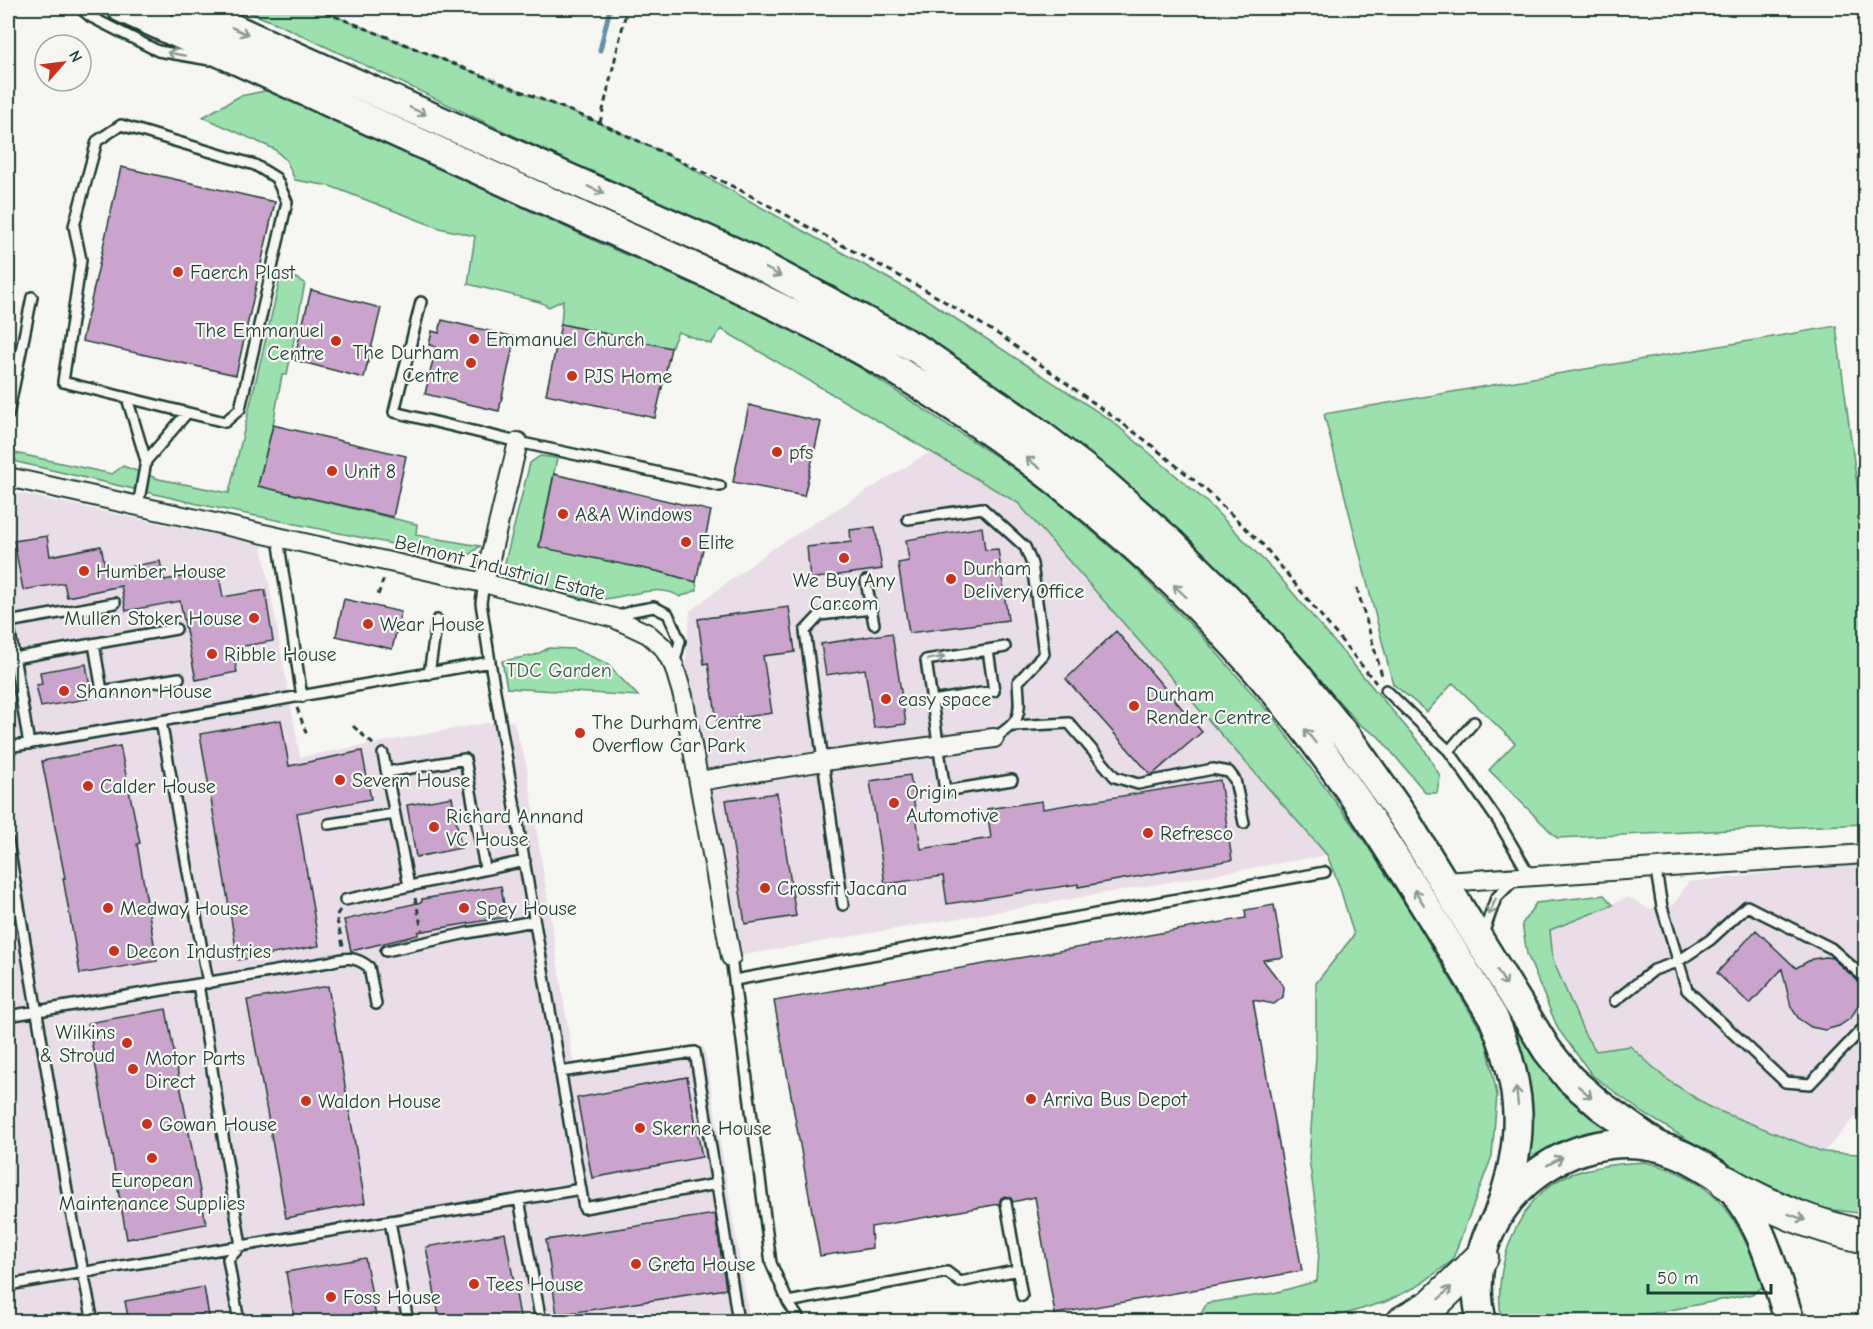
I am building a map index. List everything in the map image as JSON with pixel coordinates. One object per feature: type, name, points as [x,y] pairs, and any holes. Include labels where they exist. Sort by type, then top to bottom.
[{"type":"highway","points":[[122,8],[733,285],[811,323],[894,369],[1015,449],[1085,504],[1151,562],[1216,626],[1277,693],[1329,761],[1380,833],[1493,1017],[1507,1048],[1515,1081],[1519,1115],[1517,1149],[1510,1183],[1488,1235],[1482,1257],[1478,1284],[1482,1322]]},
{"type":"highway","points":[[187,8],[743,256],[919,351],[1030,426],[1102,482],[1170,542],[1235,606],[1295,673],[1352,744],[1404,818],[1547,1050],[1570,1079],[1600,1105],[1659,1147]]},
{"type":"highway","points":[[1498,1215],[1524,1183],[1540,1169],[1567,1154],[1597,1145],[1628,1143],[1659,1147],[1683,1155],[1758,1201],[1829,1229],[1866,1237]]},
{"type":"highway","points":[[1726,1182],[1749,1212],[1765,1247],[1790,1322]]},
{"type":"highway","points":[[1403,1322],[1431,1306],[1482,1257]]},
{"type":"street","points":[[484,583],[518,442]]},
{"type":"street","name":"Belmont Industrial Estate","points":[[9,480],[484,583],[614,618],[648,634],[663,647],[674,666],[682,696],[731,957]]},
{"type":"street","points":[[699,782],[824,761],[994,738]]},
{"type":"street","points":[[1461,965],[1445,882],[1656,870],[1866,854]]},
{"type":"lane","points":[[80,8],[91,17],[158,51],[254,68]]},
{"type":"lane","points":[[121,125],[255,165],[276,178],[287,202],[240,409],[225,422],[127,398],[63,382],[81,260],[74,226],[97,141],[121,125]]},
{"type":"lane","points":[[8,415],[32,297]]},
{"type":"lane","points":[[421,302],[394,412],[518,442],[720,486]]},
{"type":"lane","points":[[127,398],[146,461],[138,507]]},
{"type":"lane","points":[[146,461],[187,413]]},
{"type":"lane","points":[[908,519],[982,508],[1025,547],[1032,564],[1044,654],[1018,682],[1020,711],[1013,726]]},
{"type":"lane","points":[[278,538],[298,697]]},
{"type":"lane","points":[[866,581],[874,624]]},
{"type":"lane","points":[[484,583],[481,603],[490,662],[585,1208],[717,1184]]},
{"type":"lane","points":[[29,744],[8,621],[115,603]]},
{"type":"lane","points":[[614,618],[632,611],[654,607],[668,614],[680,641],[674,666]]},
{"type":"lane","points":[[843,905],[805,631],[820,615],[871,609]]},
{"type":"lane","points":[[429,674],[437,620]]},
{"type":"lane","points":[[14,657],[176,629]]},
{"type":"lane","points":[[94,644],[102,691],[179,678]]},
{"type":"lane","points":[[1005,647],[926,660],[945,791],[1012,780]]},
{"type":"lane","points":[[932,701],[994,691],[988,650]]},
{"type":"lane","points":[[8,747],[161,722],[490,662]]},
{"type":"lane","points":[[1386,690],[1449,751],[1498,821],[1523,878],[1496,898],[1480,942]]},
{"type":"lane","points":[[161,722],[203,983],[241,1246]]},
{"type":"lane","points":[[1449,751],[1474,722]]},
{"type":"lane","points":[[994,738],[1013,726],[1069,723],[1115,777],[1138,783],[1214,770],[1229,772],[1235,780],[1244,823]]},
{"type":"lane","points":[[383,754],[409,886]]},
{"type":"lane","points":[[387,772],[465,759],[485,868]]},
{"type":"lane","points":[[329,824],[394,814]]},
{"type":"lane","points":[[8,841],[82,1273],[93,1322]]},
{"type":"lane","points":[[347,900],[525,861]]},
{"type":"lane","points":[[1656,870],[1662,907],[1687,990],[1785,1082],[1809,1084],[1866,1025]]},
{"type":"lane","points":[[735,980],[1324,872]]},
{"type":"lane","points":[[1615,1001],[1654,970],[1677,962],[1710,940],[1747,906],[1831,948],[1866,979]]},
{"type":"lane","points":[[386,951],[534,921]]},
{"type":"lane","points":[[8,1016],[329,962],[345,957],[358,958],[369,967],[376,1004]]},
{"type":"lane","points":[[731,957],[771,1263],[788,1302],[801,1322]]},
{"type":"lane","points":[[560,1072],[694,1052],[738,1322]]},
{"type":"lane","points":[[8,1285],[581,1189]]},
{"type":"lane","points":[[519,1199],[541,1322]]},
{"type":"lane","points":[[1006,1203],[1022,1296]]},
{"type":"lane","points":[[390,1221],[408,1322]]},
{"type":"lane","points":[[239,1322],[228,1258],[241,1246]]},
{"type":"lane","points":[[788,1302],[947,1272],[960,1282],[1018,1270]]},
{"type":"path","points":[[315,8],[600,123],[740,190],[929,292],[1001,336],[1145,440],[1206,490],[1256,538],[1372,680],[1386,690]]},
{"type":"path","points":[[600,123],[627,8]]},
{"type":"path","points":[[1357,588],[1386,690]]},
{"type":"path","points":[[298,697],[307,735]]},
{"type":"path","points":[[353,726],[383,754]]},
{"type":"path","points":[[424,896],[415,897],[425,943]]},
{"type":"path","points":[[345,957],[336,916],[347,900]]},
{"type":"shaded area","points":[[930,452],[1018,503],[1327,855],[731,957],[683,696],[690,611],[769,551]]},
{"type":"shaded area","points":[[8,491],[262,545],[300,757],[486,723],[513,721],[526,763],[574,1067],[704,1046],[750,1321],[8,1322]]},
{"type":"shaded area","points":[[1865,863],[1865,1106],[1823,1153],[1709,1107],[1665,1078],[1630,1046],[1596,1051],[1585,1035],[1553,960],[1550,930],[1629,897],[1649,909],[1674,905],[1688,882]]},
{"type":"green space","points":[[238,8],[315,8],[600,123],[664,153],[927,300],[1112,421],[1207,502],[1277,574],[1423,747],[1440,776],[1437,793],[1426,793],[1378,736],[1360,725],[1293,650],[1183,537],[774,259],[278,24]]},
{"type":"green space","points":[[270,90],[619,252],[733,297],[859,367],[1034,481],[1131,565],[1202,636],[1273,717],[1363,839],[1416,921],[1486,1039],[1497,1095],[1492,1156],[1452,1261],[1418,1286],[1385,1302],[1321,1321],[1197,1321],[1207,1303],[1274,1293],[1317,1281],[1320,1237],[1309,1159],[1316,1057],[1316,983],[1354,935],[1327,855],[1018,503],[721,329],[711,344],[678,332],[671,348],[561,324],[563,300],[549,307],[540,302],[468,284],[475,236],[439,228],[330,186],[295,180],[286,160],[274,149],[203,117],[240,96]]},
{"type":"green space","points":[[282,271],[305,283],[287,375],[282,375],[258,486],[417,524],[416,535],[480,546],[468,556],[460,558],[198,504],[17,462],[10,452],[112,474],[123,466],[159,479],[229,493]]},
{"type":"green space","points":[[1836,326],[1865,545],[1865,824],[1557,838],[1489,770],[1515,743],[1453,683],[1427,712],[1393,684],[1324,414]]},
{"type":"green space","points":[[540,456],[557,458],[539,546],[661,572],[696,582],[697,590],[680,597],[661,591],[650,591],[595,600],[536,587],[518,579],[505,562],[530,463]]},
{"type":"green space","name":"TDC Garden","points":[[549,648],[574,649],[606,663],[638,696],[507,688],[502,661],[535,655]]},
{"type":"green space","points":[[1604,895],[1613,905],[1550,930],[1553,960],[1585,1035],[1596,1051],[1630,1046],[1665,1078],[1709,1107],[1823,1152],[1859,1154],[1865,1147],[1865,1214],[1819,1208],[1743,1173],[1643,1113],[1592,1075],[1558,1029],[1527,954],[1522,924],[1536,903]]},
{"type":"green space","points":[[1504,1002],[1619,1132],[1593,1133],[1570,1139],[1528,1164],[1533,1121],[1531,1101],[1523,1062],[1500,1003]]},
{"type":"green space","points":[[1644,1162],[1669,1169],[1690,1179],[1723,1205],[1745,1242],[1763,1287],[1752,1294],[1614,1321],[1502,1321],[1501,1279],[1505,1257],[1512,1236],[1536,1198],[1552,1184],[1571,1174],[1607,1165]]},
{"type":"building","name":"Faerch Plast","points":[[121,167],[275,202],[236,375],[82,341]]},
{"type":"building","name":"The Emmanuel Centre","points":[[311,290],[381,308],[364,378],[294,360]]},
{"type":"building","name":"The Durham Centre","points":[[442,320],[515,337],[499,411],[425,394],[436,347],[429,345],[432,331],[439,333]]},
{"type":"building","points":[[561,324],[671,348],[655,418],[546,394]]},
{"type":"building","name":"pfs","points":[[749,405],[821,422],[804,496],[733,482]]},
{"type":"building","name":"Unit 8","points":[[273,425],[406,456],[393,517],[258,486]]},
{"type":"building","points":[[554,474],[711,511],[696,582],[661,572],[539,547]]},
{"type":"building","name":"We Buy Any Car.com","points":[[875,527],[882,569],[810,579],[807,547],[851,542],[850,530]]},
{"type":"building","name":"Durham Delivery Office","points":[[982,527],[985,550],[998,549],[1008,620],[909,633],[898,563],[909,561],[906,540]]},
{"type":"building","points":[[47,536],[50,556],[101,546],[106,571],[160,561],[164,580],[218,571],[223,597],[265,590],[273,641],[232,648],[237,672],[196,680],[180,601],[126,611],[121,586],[67,597],[64,583],[23,590],[14,541]]},
{"type":"building","name":"Wear House","points":[[344,599],[401,612],[392,649],[336,636]]},
{"type":"building","points":[[789,607],[795,652],[763,656],[772,713],[717,721],[708,663],[704,664],[698,619]]},
{"type":"building","name":"Durham Render Centre","points":[[1116,631],[1202,732],[1151,775],[1066,679]]},
{"type":"building","name":"easy space","points":[[892,633],[906,724],[874,728],[865,669],[826,675],[821,644]]},
{"type":"building","name":"Shannon House","points":[[86,664],[92,698],[41,707],[36,685],[42,684],[40,672]]},
{"type":"building","points":[[281,720],[289,766],[362,751],[371,799],[297,813],[319,946],[238,960],[200,734]]},
{"type":"building","points":[[120,746],[140,843],[137,844],[157,961],[80,974],[63,878],[65,878],[42,761]]},
{"type":"building","points":[[910,775],[921,849],[991,838],[987,809],[1042,801],[1043,809],[1220,780],[1232,860],[1078,887],[1078,884],[947,904],[943,876],[885,884],[870,781]]},
{"type":"building","points":[[777,793],[796,916],[745,924],[726,800]]},
{"type":"building","name":"Richard Annand VC House","points":[[452,797],[461,848],[416,857],[407,805]]},
{"type":"building","points":[[501,886],[506,917],[418,932],[418,935],[351,951],[344,920],[422,902],[422,899]]},
{"type":"building","name":"Arriva Bus Depot","points":[[1274,905],[1283,957],[1263,960],[1284,987],[1283,997],[1274,1004],[1253,1000],[1302,1271],[1055,1314],[1035,1197],[1013,1202],[1011,1198],[1005,1196],[1001,1198],[999,1204],[871,1227],[872,1248],[820,1256],[774,1001],[1246,918],[1245,910]]},
{"type":"building","points":[[1756,930],[1796,968],[1812,959],[1832,958],[1858,981],[1861,993],[1858,1006],[1851,1018],[1839,1026],[1825,1030],[1811,1027],[1799,1019],[1791,1007],[1782,969],[1750,1004],[1717,973]]},
{"type":"building","name":"Waldon House","points":[[328,986],[365,1203],[286,1218],[247,1000]]},
{"type":"building","name":"Gowan House","points":[[166,1009],[206,1224],[127,1239],[88,1023]]},
{"type":"building","name":"Skerne House","points":[[687,1077],[702,1157],[592,1178],[577,1098]]},
{"type":"building","name":"Greta House","points":[[715,1214],[726,1289],[557,1315],[546,1240]]},
{"type":"building","name":"Tees House","points":[[505,1233],[521,1322],[440,1322],[426,1247]]},
{"type":"building","name":"Foss House","points":[[365,1258],[377,1322],[295,1322],[286,1272]]},
{"type":"building","points":[[204,1287],[210,1322],[129,1322],[125,1301]]},
{"type":"waterway","points":[[600,50],[610,8]]},
{"type":"place","name":"Faerch Plast","points":[[178,272]]},
{"type":"place","name":"Emmanuel Church","points":[[474,339]]},
{"type":"place","name":"The Emmanuel Centre","points":[[336,341]]},
{"type":"place","name":"The Durham Centre","points":[[471,363]]},
{"type":"place","name":"PJS Home","points":[[572,376]]},
{"type":"place","name":"pfs","points":[[777,452]]},
{"type":"place","name":"Unit 8","points":[[332,471]]},
{"type":"place","name":"A&A Windows","points":[[563,514]]},
{"type":"place","name":"Elite","points":[[686,542]]},
{"type":"place","name":"We Buy Any Car.com","points":[[844,558]]},
{"type":"place","name":"Humber House","points":[[84,571]]},
{"type":"place","name":"Durham Delivery Office","points":[[951,579]]},
{"type":"place","name":"Mullen Stoker House","points":[[254,618]]},
{"type":"place","name":"Wear House","points":[[368,624]]},
{"type":"place","name":"Ribble House","points":[[212,654]]},
{"type":"place","name":"Shannon House","points":[[64,691]]},
{"type":"place","name":"easy space","points":[[886,699]]},
{"type":"place","name":"Durham Render Centre","points":[[1134,706]]},
{"type":"place","name":"The Durham Centre Overflow Car Park","points":[[580,733]]},
{"type":"place","name":"Severn House","points":[[340,780]]},
{"type":"place","name":"Calder House","points":[[88,786]]},
{"type":"place","name":"Origin Automotive","points":[[894,803]]},
{"type":"place","name":"Richard Annand VC House","points":[[434,827]]},
{"type":"place","name":"Refresco","points":[[1148,833]]},
{"type":"place","name":"Crossfit Jacana","points":[[765,888]]},
{"type":"place","name":"Medway House","points":[[108,908]]},
{"type":"place","name":"Spey House","points":[[464,908]]},
{"type":"place","name":"Decon Industries","points":[[114,951]]},
{"type":"place","name":"Wilkins & Stroud","points":[[127,1043]]},
{"type":"place","name":"Motor Parts Direct","points":[[133,1069]]},
{"type":"place","name":"Arriva Bus Depot","points":[[1031,1099]]},
{"type":"place","name":"Waldon House","points":[[306,1101]]},
{"type":"place","name":"Gowan House","points":[[147,1124]]},
{"type":"place","name":"Skerne House","points":[[640,1128]]},
{"type":"place","name":"European Maintenance Supplies","points":[[152,1158]]},
{"type":"place","name":"Greta House","points":[[636,1264]]},
{"type":"place","name":"Tees House","points":[[474,1284]]},
{"type":"place","name":"Foss House","points":[[331,1297]]}]
